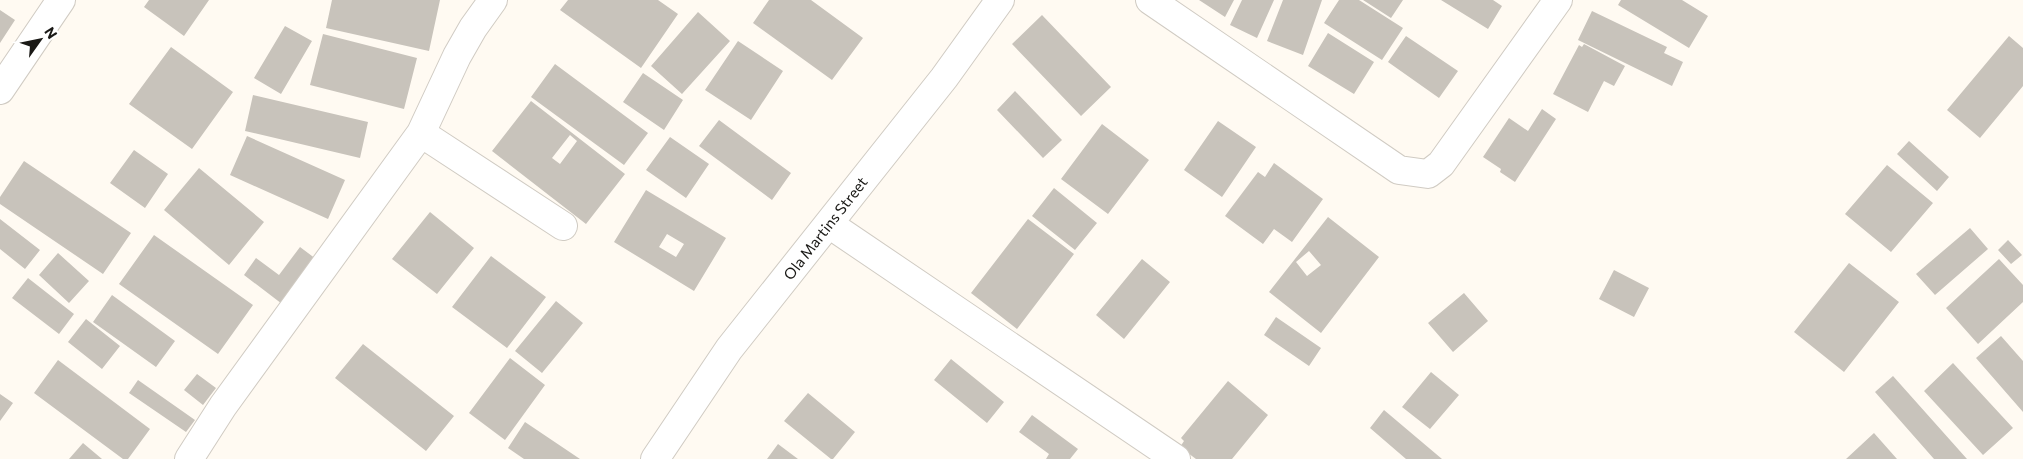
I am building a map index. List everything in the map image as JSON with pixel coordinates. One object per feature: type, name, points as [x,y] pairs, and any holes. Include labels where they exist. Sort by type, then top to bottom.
[{"type":"street","points":[[0,90],[61,0]]},
{"type":"street","points":[[189,459],[223,406],[421,133],[457,56],[473,28],[493,0]]},
{"type":"street","name":"Ola Martins Street","points":[[655,459],[729,349],[944,78],[1000,0]]},
{"type":"street","points":[[1150,0],[1399,170],[1428,174],[1440,164],[1558,0]]},
{"type":"street","points":[[421,133],[563,226]]},
{"type":"street","points":[[829,224],[1176,459]]},
{"type":"building","points":[[149,0],[209,0],[184,36],[144,7]]},
{"type":"building","points":[[332,0],[440,0],[429,51],[326,28]]},
{"type":"building","points":[[568,0],[658,0],[678,14],[641,68],[560,10]]},
{"type":"building","points":[[769,0],[811,0],[863,38],[832,80],[753,23]]},
{"type":"building","points":[[1199,0],[1234,0],[1225,17]]},
{"type":"building","points":[[1242,0],[1274,0],[1257,38],[1230,25]]},
{"type":"building","points":[[1283,0],[1322,0],[1303,55],[1267,41]]},
{"type":"building","points":[[1339,0],[1359,0],[1403,28],[1382,60],[1324,23]]},
{"type":"building","points":[[1363,0],[1403,0],[1391,18]]},
{"type":"building","points":[[1441,0],[1493,0],[1502,6],[1488,29]]},
{"type":"building","points":[[1621,0],[1682,0],[1708,16],[1689,48],[1618,5]]},
{"type":"building","points":[[0,10],[15,20],[0,43]]},
{"type":"building","points":[[1592,11],[1667,47],[1664,53],[1683,62],[1672,86],[1578,40]]},
{"type":"building","points":[[698,12],[730,41],[682,94],[651,66]]},
{"type":"building","points":[[1042,15],[1111,87],[1081,116],[1012,44]]},
{"type":"building","points":[[285,26],[312,41],[281,94],[254,78]]},
{"type":"building","points":[[1328,33],[1374,62],[1354,94],[1308,66]]},
{"type":"building","points":[[323,34],[417,58],[404,109],[310,85]]},
{"type":"building","points":[[1406,36],[1458,71],[1439,98],[1388,62]]},
{"type":"building","points":[[2009,36],[2023,48],[2023,86],[1980,138],[1947,110]]},
{"type":"building","points":[[738,41],[783,71],[751,120],[705,90]]},
{"type":"building","points":[[1584,44],[1625,66],[1614,86],[1604,81],[1588,112],[1553,94],[1579,45],[1582,47]]},
{"type":"building","points":[[171,47],[233,92],[192,149],[129,104]]},
{"type":"building","points":[[555,64],[648,133],[624,165],[531,97]]},
{"type":"building","points":[[643,73],[683,100],[664,130],[623,102]]},
{"type":"building","points":[[1015,91],[1062,140],[1043,158],[997,110]]},
{"type":"building","points":[[253,95],[368,122],[360,158],[245,131]]},
{"type":"building","points":[[531,101],[625,174],[586,224],[492,151]],"holes":[[[570,135],[577,141],[560,164],[552,158]]]},
{"type":"building","points":[[1542,109],[1556,119],[1515,182],[1500,172],[1501,169],[1483,157],[1509,118],[1528,131]]},
{"type":"building","points":[[719,120],[791,173],[772,200],[699,146]]},
{"type":"building","points":[[1218,121],[1256,147],[1222,197],[1184,170]]},
{"type":"building","points":[[1102,124],[1149,160],[1108,214],[1061,179]]},
{"type":"building","points":[[247,136],[345,180],[328,219],[230,175]]},
{"type":"building","points":[[670,137],[709,164],[686,198],[646,170]]},
{"type":"building","points":[[1909,141],[1949,177],[1937,191],[1897,154]]},
{"type":"building","points":[[134,150],[168,174],[145,208],[110,183]]},
{"type":"building","points":[[24,161],[131,233],[103,274],[0,204],[0,197]]},
{"type":"building","points":[[1274,163],[1323,199],[1292,242],[1274,229],[1263,244],[1225,216],[1258,172],[1265,177]]},
{"type":"building","points":[[1887,165],[1933,203],[1891,252],[1845,214]]},
{"type":"building","points":[[199,168],[264,222],[229,265],[164,210]]},
{"type":"building","points":[[1054,188],[1097,223],[1075,250],[1032,216]]},
{"type":"building","points":[[646,190],[726,238],[694,291],[614,242]],"holes":[[[667,234],[684,244],[676,257],[659,247]]]},
{"type":"building","points":[[430,212],[474,248],[437,294],[392,259]]},
{"type":"building","points":[[1328,217],[1379,257],[1321,333],[1269,292]],"holes":[[[1309,251],[1321,265],[1307,276],[1296,262]]]},
{"type":"building","points":[[0,219],[40,250],[25,269],[0,249]]},
{"type":"building","points":[[1028,219],[1074,254],[1017,329],[971,293]]},
{"type":"building","points":[[1970,228],[1988,249],[1935,295],[1916,274]]},
{"type":"building","points":[[154,235],[253,305],[218,354],[119,284]]},
{"type":"building","points":[[2008,240],[2022,255],[2011,264],[1998,250]]},
{"type":"building","points":[[300,247],[320,262],[286,307],[244,275],[256,258],[279,275]]},
{"type":"building","points":[[58,253],[89,281],[69,303],[39,275]]},
{"type":"building","points":[[491,256],[546,297],[507,348],[452,307]]},
{"type":"building","points":[[1142,259],[1170,282],[1124,339],[1096,315]]},
{"type":"building","points":[[1999,259],[2023,285],[2023,302],[1978,344],[1946,308]]},
{"type":"building","points":[[1849,263],[1899,302],[1844,372],[1794,332]]},
{"type":"building","points":[[1614,270],[1649,288],[1634,317],[1599,299]]},
{"type":"building","points":[[28,278],[74,314],[59,334],[12,298]]},
{"type":"building","points":[[1464,293],[1488,321],[1453,352],[1428,323]]},
{"type":"building","points":[[112,295],[175,341],[156,367],[93,322]]},
{"type":"building","points":[[556,301],[583,323],[542,373],[515,351]]},
{"type":"building","points":[[1276,317],[1321,348],[1309,366],[1264,335]]},
{"type":"building","points":[[86,319],[120,346],[102,369],[68,342]]},
{"type":"building","points":[[2001,336],[2023,361],[2023,412],[1976,358]]},
{"type":"building","points":[[363,344],[454,416],[426,451],[335,378]]},
{"type":"building","points":[[510,358],[545,385],[505,440],[469,413]]},
{"type":"building","points":[[951,359],[1004,402],[987,423],[934,380]]},
{"type":"building","points":[[58,360],[150,429],[128,459],[123,459],[34,393]]},
{"type":"building","points":[[1953,363],[2013,428],[1983,455],[1924,391]]},
{"type":"building","points":[[1431,372],[1459,395],[1430,429],[1402,407]]},
{"type":"building","points":[[197,374],[216,388],[203,405],[184,390]]},
{"type":"building","points":[[1893,376],[1967,459],[1934,459],[1875,392]]},
{"type":"building","points":[[138,380],[195,420],[186,432],[129,393]]},
{"type":"building","points":[[1228,381],[1268,415],[1232,459],[1196,459],[1180,447],[1184,441],[1181,438]]},
{"type":"building","points":[[808,393],[855,432],[833,459],[784,421]]},
{"type":"building","points":[[0,394],[13,403],[0,421]]},
{"type":"building","points":[[1384,410],[1442,459],[1406,459],[1370,428]]},
{"type":"building","points":[[1032,415],[1078,449],[1070,459],[1046,459],[1049,454],[1019,432]]},
{"type":"building","points":[[525,422],[580,459],[524,459],[508,448]]},
{"type":"building","points":[[1874,433],[1897,459],[1846,459]]},
{"type":"building","points":[[83,443],[102,459],[69,459]]},
{"type":"building","points":[[778,444],[798,459],[767,459]]}]
